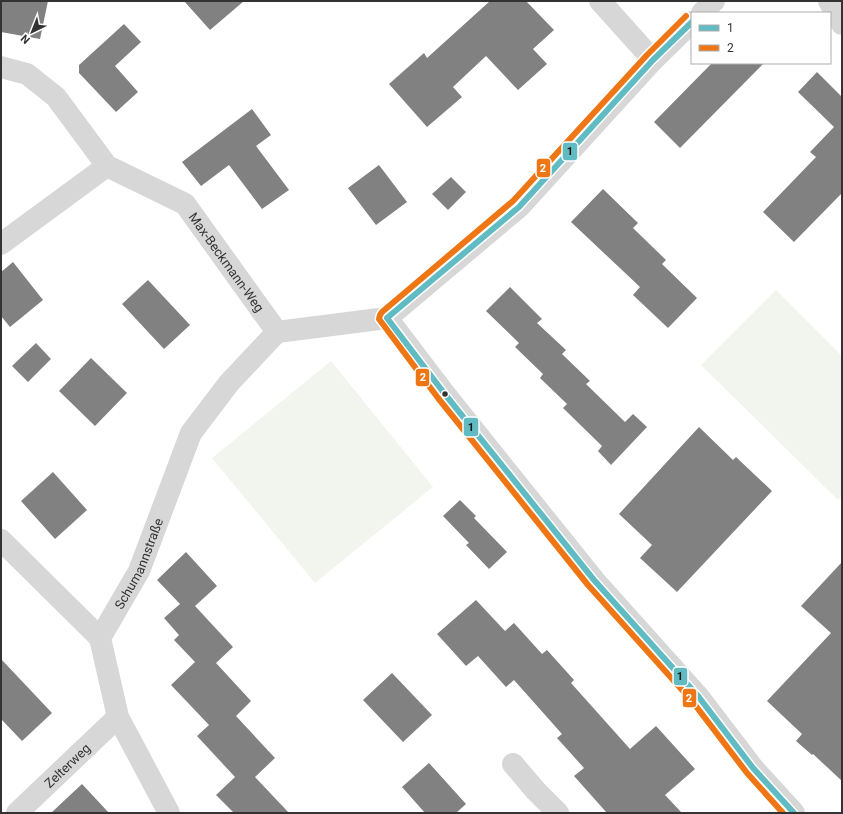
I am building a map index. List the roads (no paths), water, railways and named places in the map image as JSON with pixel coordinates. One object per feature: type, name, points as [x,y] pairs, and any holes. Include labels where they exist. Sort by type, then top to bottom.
[{"type":"street","points":[[600,1],[653,60]]},
{"type":"street","points":[[703,12],[714,1]]},
{"type":"street","points":[[829,1],[842,24]]},
{"type":"street","points":[[277,332],[387,318],[519,207],[653,60],[691,23]]},
{"type":"street","name":"Max-Beckmann-Weg","points":[[1,67],[27,74],[56,97],[107,166],[185,204],[277,332]]},
{"type":"street","points":[[1,244],[107,166]]},
{"type":"street","points":[[387,318],[444,393],[594,580],[698,696],[753,768],[794,813]]},
{"type":"street","name":"Schumannstraße","points":[[100,638],[139,571],[191,433],[229,383],[277,332]]},
{"type":"street","points":[[1,540],[100,638],[118,717],[169,813]]},
{"type":"street","name":"Zelterweg","points":[[16,813],[118,717]]},
{"type":"street","points":[[513,764],[536,791],[558,813]]}]
